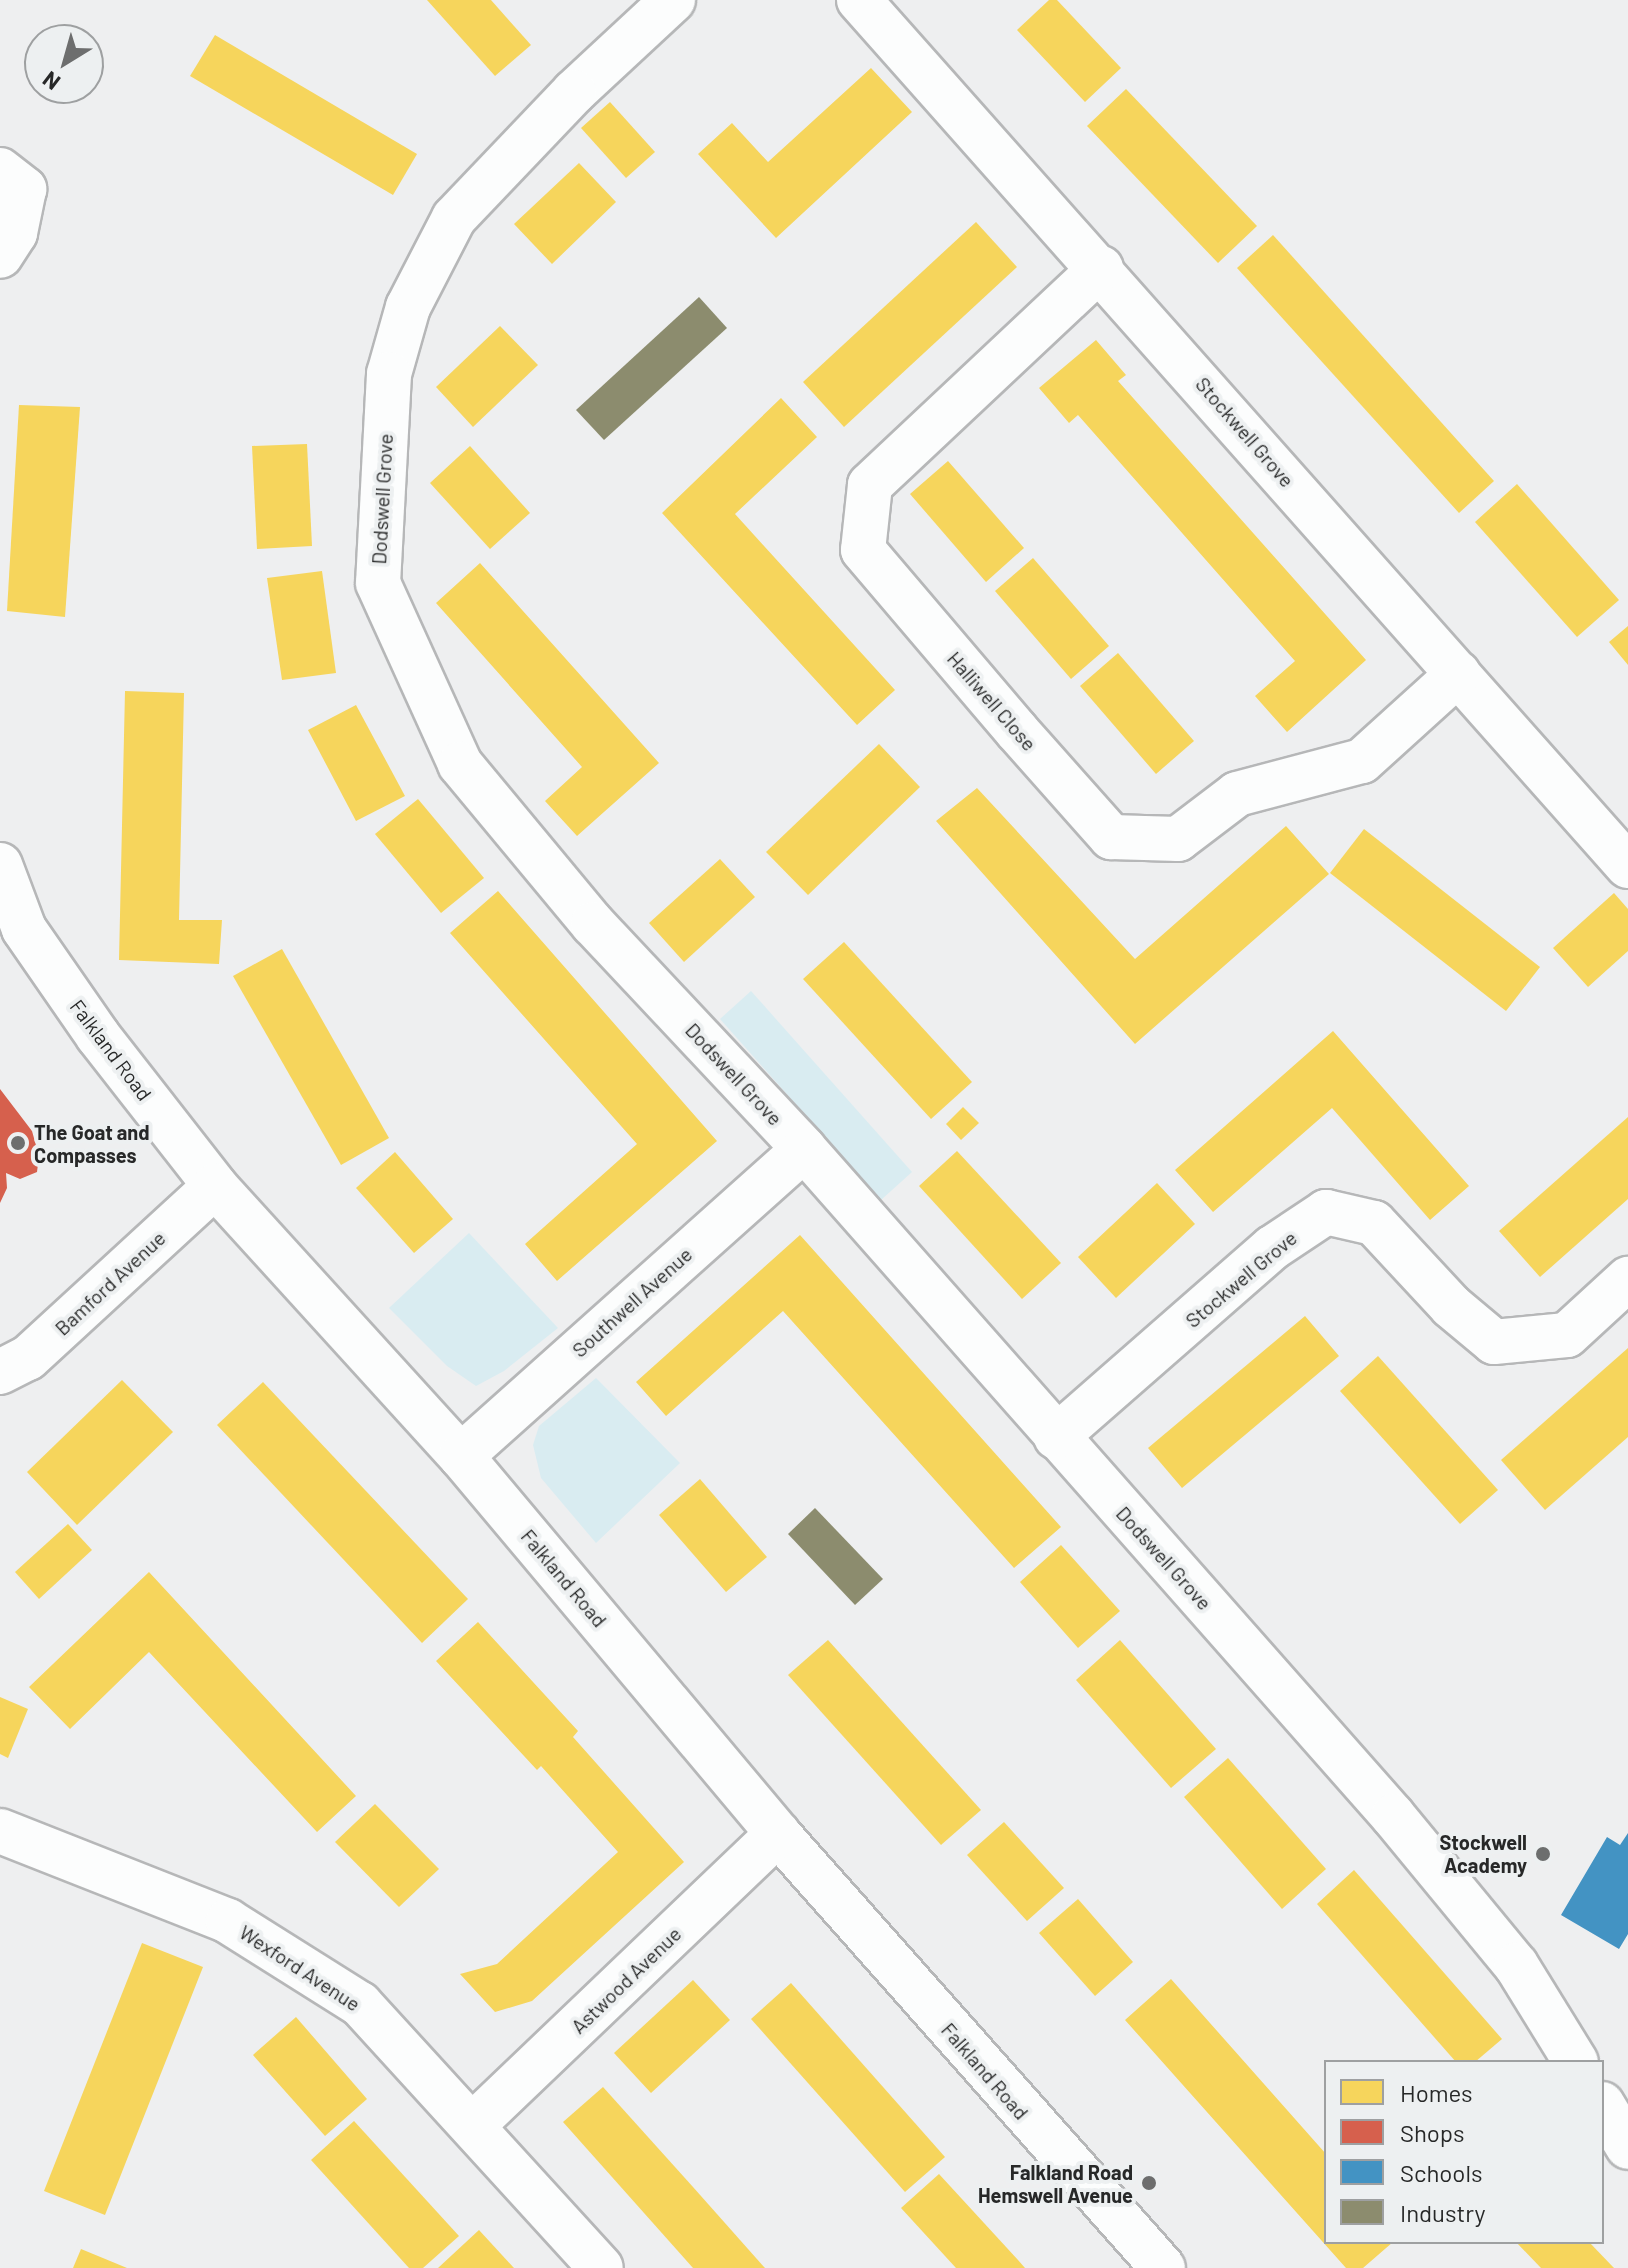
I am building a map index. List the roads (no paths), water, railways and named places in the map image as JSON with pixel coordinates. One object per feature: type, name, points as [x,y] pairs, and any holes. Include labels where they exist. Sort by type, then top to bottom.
[{"type":"street","name":"Dodswell Grove","points":[[673,0],[574,92],[454,218],[408,307],[389,374],[378,583],[460,764],[593,924],[804,1149],[1402,1827],[1516,1965],[1575,2060]]},
{"type":"street","name":"Stockwell Grove","points":[[859,0],[1101,268],[1628,866]]},
{"type":"street","points":[[0,170],[24,189],[15,233],[0,256]]},
{"type":"street","name":"Halliwell Close","points":[[1101,268],[870,485],[863,550],[1017,731],[1111,837],[1178,839],[1237,794],[1362,761],[1458,674]]},
{"type":"street","name":"Falkland Road","points":[[0,865],[24,929],[98,1036],[215,1186],[461,1456],[778,1834],[1163,2268]]},
{"type":"street","name":"Southwell Avenue","points":[[461,1456],[804,1149]]},
{"type":"street","name":"Bamford Avenue","points":[[0,1372],[28,1358],[215,1186]]},
{"type":"street","name":"Stockwell Grove","points":[[1056,1437],[1272,1248],[1326,1212],[1374,1223],[1451,1306],[1494,1342],[1567,1335],[1628,1279]]},
{"type":"street","name":"Wexford Avenue","points":[[0,1831],[228,1921],[360,2004],[601,2268]]},
{"type":"street","name":"Astwood Avenue","points":[[473,2125],[778,1834]]},
{"type":"street","points":[[1604,2107],[1628,2147]]},
{"type":"place","name":"The Goat and Compasses","points":[[18,1143]]},
{"type":"place","name":"Stockwell Academy","points":[[1543,1854]]},
{"type":"place","name":"Falkland Road Hemswell Avenue","points":[[1149,2183]]}]
